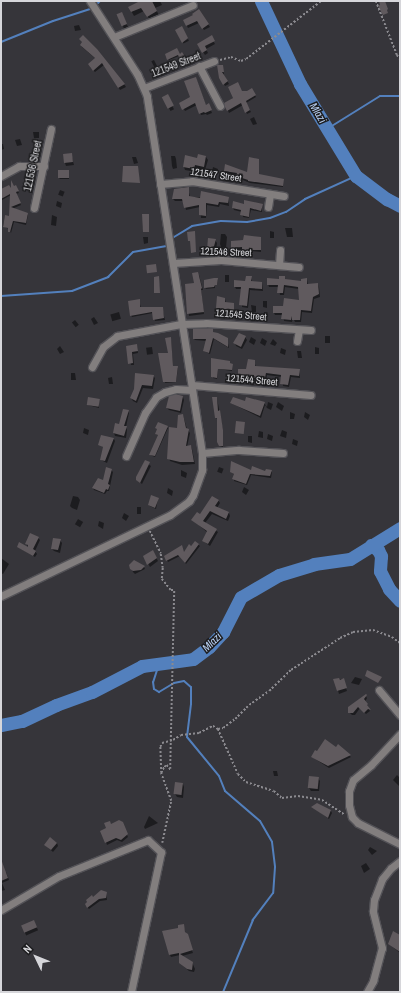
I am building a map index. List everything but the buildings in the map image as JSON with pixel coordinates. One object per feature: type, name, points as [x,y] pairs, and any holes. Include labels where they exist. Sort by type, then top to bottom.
[{"type":"street","points":[[1,596],[170,515],[188,501],[200,482],[203,464],[173,263],[144,88],[114,37],[90,1]]},
{"type":"street","points":[[114,37],[193,6]]},
{"type":"street","name":"121549 Street","points":[[144,88],[214,60]]},
{"type":"street","points":[[199,66],[220,106]]},
{"type":"street","name":"121536 Street","points":[[34,208],[51,129]]},
{"type":"street","points":[[1,176],[19,166],[44,166]]},
{"type":"street","name":"121547 Street","points":[[160,184],[192,181],[284,196]]},
{"type":"street","points":[[268,206],[270,194]]},
{"type":"street","points":[[279,265],[280,250]]},
{"type":"street","name":"121546 Street","points":[[173,263],[212,260],[299,267]]},
{"type":"street","name":"121545 Street","points":[[92,367],[103,347],[117,336],[181,324],[206,322],[310,330]]},
{"type":"street","points":[[297,341],[299,330]]},
{"type":"street","name":"121544 Street","points":[[126,456],[149,406],[156,397],[165,392],[192,387],[311,395]]},
{"type":"street","points":[[202,453],[240,450],[283,453]]},
{"type":"street","points":[[379,690],[400,715]]},
{"type":"street","points":[[400,734],[371,765],[353,780],[349,791],[349,805],[352,817],[358,823],[400,844]]},
{"type":"street","points":[[1,910],[54,878],[144,840],[151,842],[160,852],[131,992]]},
{"type":"street","points":[[367,992],[373,982],[382,948],[373,910],[374,900],[382,879],[391,868],[400,861]]},
{"type":"path","points":[[214,60],[231,58],[241,61],[246,59],[321,1]]},
{"type":"path","points":[[376,1],[397,56],[400,58]]},
{"type":"path","points":[[147,526],[161,554],[163,568],[162,579],[171,590],[174,590],[170,769],[167,765],[161,773]]},
{"type":"path","points":[[218,729],[223,728],[235,719],[248,705],[269,691],[292,670],[340,638],[353,632],[373,630],[392,637],[400,643]]},
{"type":"path","points":[[160,852],[170,801],[161,773],[160,747],[162,743],[173,740],[181,735],[199,733],[213,726],[218,729],[238,774],[246,782],[274,790],[282,798],[298,796],[322,800],[348,817],[352,817]]},
{"type":"waterway","name":"Mlazi","points":[[261,1],[300,84],[356,176],[387,199],[400,206]]},
{"type":"waterway","points":[[1,42],[53,21],[90,9]]},
{"type":"waterway","points":[[327,129],[380,96],[400,96]]},
{"type":"waterway","points":[[174,237],[192,226],[221,221],[247,222],[270,218],[286,212],[305,199],[356,176]]},
{"type":"waterway","points":[[1,296],[72,291],[108,277],[133,252],[166,246]]},
{"type":"waterway","name":"Mlazi","points":[[1,725],[22,721],[56,705],[92,692],[142,666],[193,659],[209,647],[223,632],[241,597],[279,575],[314,564],[350,559],[400,528]]},
{"type":"waterway","points":[[371,545],[378,550],[381,556],[380,571],[389,589],[400,601]]},
{"type":"waterway","points":[[159,664],[153,682],[154,689],[159,692],[174,683],[184,681],[191,687],[191,704],[187,737],[219,776],[225,791],[260,821],[272,842],[275,867],[273,893],[253,920],[223,992]]}]
